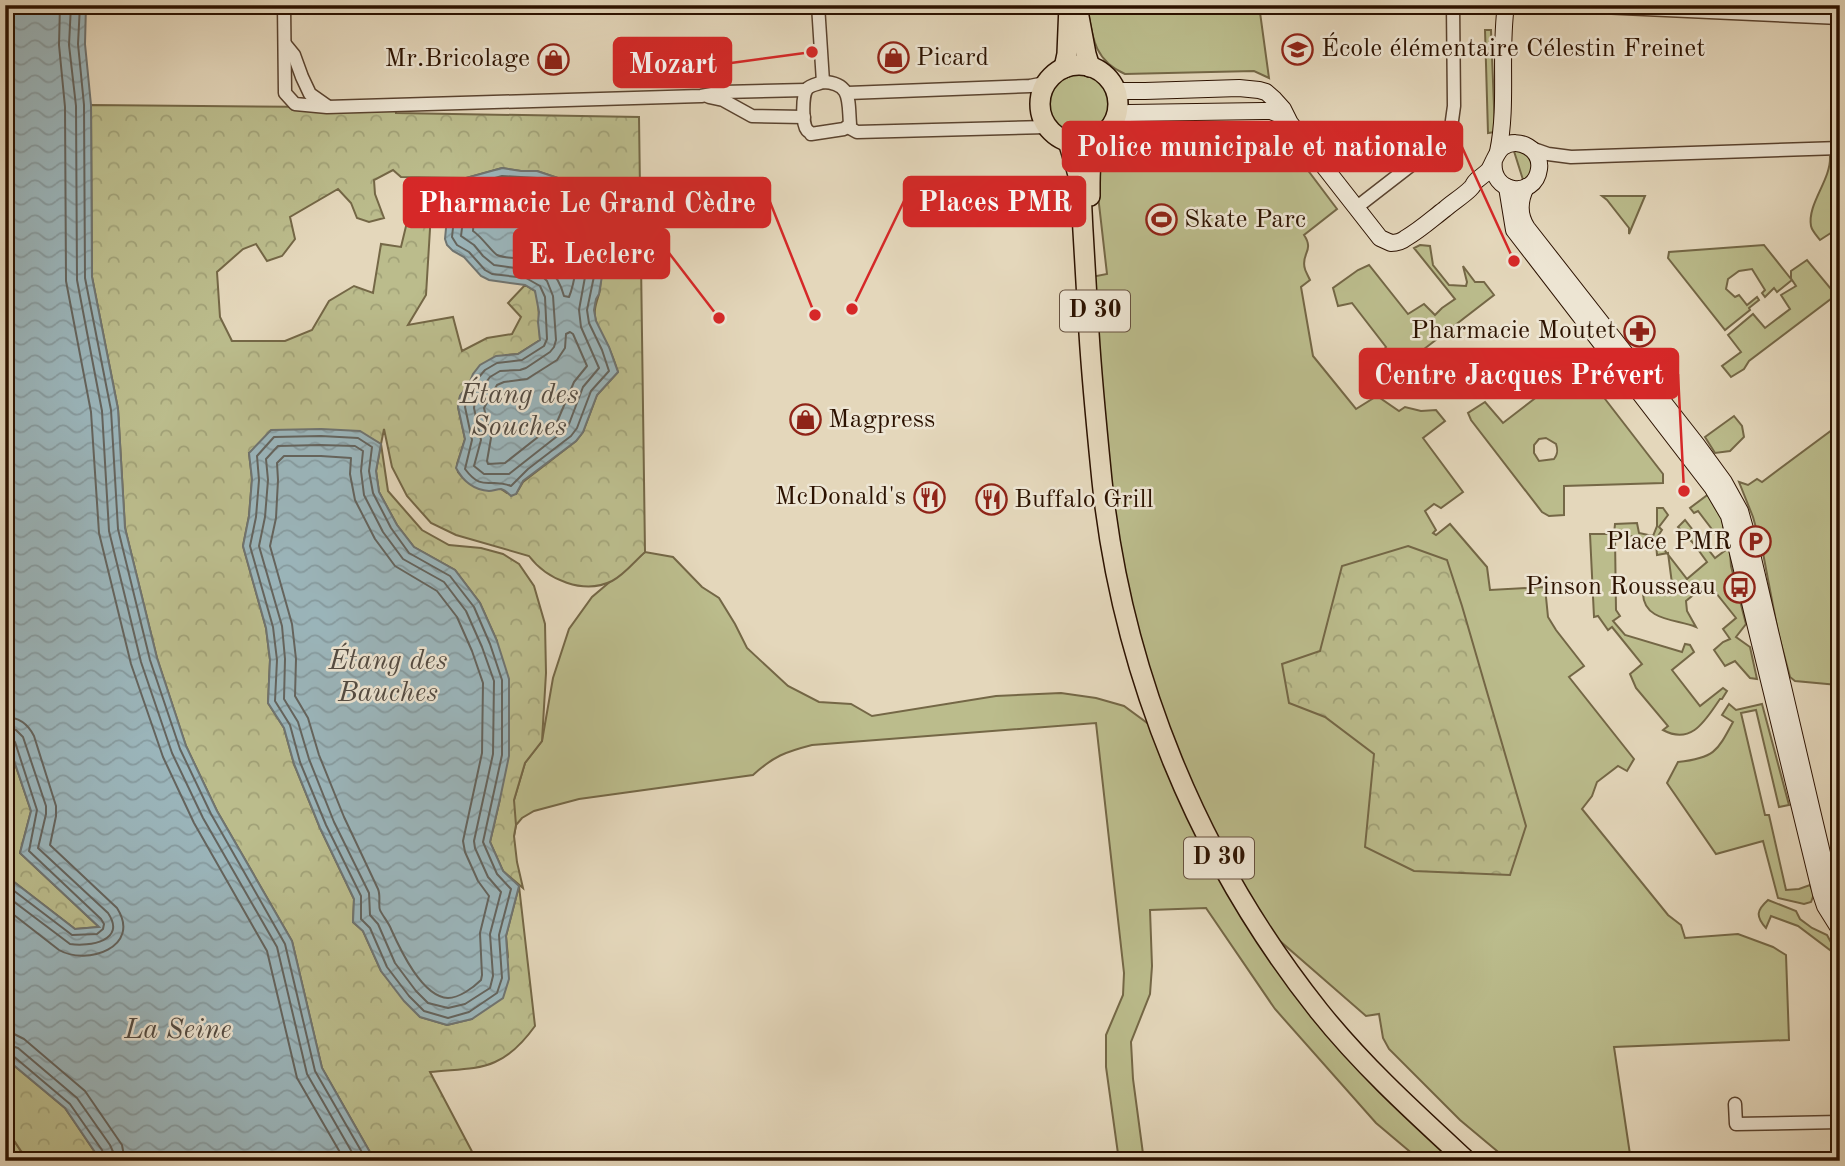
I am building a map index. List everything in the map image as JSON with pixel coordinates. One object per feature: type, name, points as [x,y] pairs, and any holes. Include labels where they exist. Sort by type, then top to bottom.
[{"type":"main road","points":[[1064,68],[1069,5]]},
{"type":"main road","points":[[1077,5],[1090,67]]},
{"type":"main road","points":[[1077,65],[1090,67],[1104,74],[1115,89],[1118,103],[1116,116],[1110,128],[1098,138],[1085,143],[1068,141],[1057,136],[1048,127],[1041,107],[1041,94],[1045,83],[1064,68],[1077,65]]},
{"type":"main road","name":"D 30","points":[[1098,138],[1091,158],[1090,188],[1102,484]]},
{"type":"main road","name":"D 30","points":[[1068,141],[1080,185],[1091,374],[1110,542],[1135,653],[1183,787],[1229,878],[1278,954],[1319,1010],[1401,1101],[1467,1161]]},
{"type":"street","points":[[284,5],[285,93],[295,104],[327,107],[701,96],[723,92],[806,90]]},
{"type":"street","points":[[818,5],[823,82]]},
{"type":"street","points":[[1357,208],[1450,135],[1454,106],[1453,5]]},
{"type":"street","points":[[1506,5],[1504,113],[1494,173],[1504,186],[1514,230],[1712,486],[1729,516],[1753,588],[1835,903],[1840,911]]},
{"type":"street","points":[[1557,5],[1840,18]]},
{"type":"street","points":[[285,44],[295,55],[310,94],[327,107]]},
{"type":"street","points":[[848,127],[848,93],[843,88],[823,82],[806,90],[803,100],[805,128],[811,134],[848,127],[859,132],[1048,127]]},
{"type":"street","points":[[848,93],[1030,86],[1045,83]]},
{"type":"street","points":[[1115,89],[1133,91],[1239,88],[1266,92],[1283,109],[1287,118],[1380,238],[1391,243],[1405,239],[1470,189],[1509,144],[1571,157],[1840,148]]},
{"type":"street","points":[[701,96],[723,100],[751,116],[804,117]]},
{"type":"street","points":[[1116,116],[1129,113],[1270,111],[1287,118]]},
{"type":"street","points":[[1470,189],[1492,181],[1520,189],[1532,182],[1540,163],[1538,156],[1512,131],[1504,113]]},
{"type":"street","points":[[1571,157],[1550,163],[1532,182],[1523,194],[1520,214],[1527,228],[1724,482],[1740,511],[1753,588],[1821,894],[1840,930]]},
{"type":"street","points":[[1735,1104],[1736,1124],[1840,1122]]},
{"type":"green space","points":[[1087,5],[1259,5],[1269,78],[1254,71],[1125,74],[1106,62],[1100,54],[1093,36]]},
{"type":"green space","points":[[1485,30],[1491,30],[1495,132],[1488,133]]},
{"type":"green space","points":[[1072,73],[1084,73],[1100,82],[1107,92],[1107,116],[1100,126],[1084,135],[1072,135],[1061,130],[1052,121],[1047,110],[1047,98],[1052,87],[1061,78]]},
{"type":"green space","points":[[395,103],[396,113],[639,117],[645,552],[612,581],[601,585],[578,586],[546,572],[529,556],[456,535],[431,523],[407,496],[392,467],[384,429],[381,444],[249,453],[252,479],[243,546],[266,628],[270,660],[268,703],[284,728],[294,764],[320,828],[354,899],[353,922],[363,931],[381,971],[420,1017],[447,1025],[472,1019],[508,957],[506,936],[519,886],[535,1026],[517,1047],[495,1062],[471,1068],[430,1072],[477,1161],[375,1161],[322,1068],[292,941],[217,811],[186,746],[157,658],[125,528],[118,409],[92,277],[91,105],[327,107]],"holes":[[[502,168],[537,171],[612,196],[616,200],[618,221],[612,225],[595,314],[598,328],[618,372],[597,395],[583,432],[576,441],[523,482],[516,494],[465,480],[458,472],[457,464],[465,439],[458,407],[460,396],[469,384],[506,355],[518,354],[540,340],[538,298],[535,291],[525,285],[508,303],[521,317],[512,334],[487,338],[462,351],[453,317],[408,325],[426,295],[430,186],[410,184],[407,222],[401,247],[381,244],[373,293],[354,286],[329,301],[312,330],[285,341],[232,341],[220,317],[217,272],[243,249],[256,244],[267,261],[282,256],[295,239],[290,217],[338,189],[351,203],[357,218],[369,222],[384,218],[375,194],[374,180],[393,170],[401,177],[466,178]]]},
{"type":"green space","points":[[1263,122],[1273,124],[1337,209],[1304,235],[1308,249],[1304,264],[1310,280],[1301,287],[1313,356],[1356,409],[1377,396],[1399,411],[1405,407],[1421,411],[1436,410],[1445,421],[1423,438],[1463,492],[1441,508],[1434,504],[1425,511],[1436,530],[1433,533],[1436,535],[1450,524],[1487,567],[1490,590],[1545,587],[1548,617],[1584,666],[1569,677],[1634,759],[1627,771],[1618,766],[1597,782],[1592,796],[1582,809],[1668,915],[1681,925],[1685,938],[1738,934],[1773,947],[1786,955],[1789,1040],[1614,1047],[1631,1161],[1509,1161],[1460,1120],[1389,1049],[1383,1038],[1379,1014],[1366,1016],[1258,922],[1278,954],[1467,1161],[1421,1161],[1376,1123],[1275,1009],[1206,908],[1150,910],[1150,994],[1131,1042],[1144,1161],[1119,1161],[1106,1067],[1106,1035],[1123,995],[1124,973],[1096,723],[812,745],[780,756],[753,775],[579,799],[534,811],[516,825],[514,836],[514,800],[525,763],[542,741],[553,678],[569,629],[592,597],[645,552],[673,557],[702,587],[719,598],[747,648],[788,686],[819,702],[851,704],[872,716],[996,696],[1061,693],[1096,698],[1124,706],[1150,725],[1118,608],[1086,278],[1107,274],[1095,169],[1105,153],[1129,129]]},
{"type":"green space","points":[[1513,148],[1526,150],[1535,169],[1524,183]]},
{"type":"green space","points":[[1840,156],[1840,227],[1820,240],[1811,226],[1812,209],[1827,174],[1830,157]]},
{"type":"green space","points":[[1602,196],[1645,196],[1629,234],[1629,228]]},
{"type":"green space","points":[[1420,245],[1430,246],[1433,265],[1449,285],[1466,286],[1463,266],[1475,282],[1484,282],[1494,295],[1393,373],[1391,380],[1381,388],[1363,377],[1386,347],[1352,303],[1338,306],[1333,288],[1369,265],[1408,314],[1424,304],[1435,315],[1455,299],[1414,248]]},
{"type":"green space","points":[[1764,245],[1791,279],[1791,271],[1807,260],[1836,295],[1731,377],[1722,366],[1741,352],[1728,335],[1753,314],[1765,328],[1790,309],[1781,295],[1796,286],[1792,280],[1777,292],[1774,288],[1765,297],[1762,293],[1765,290],[1752,269],[1739,271],[1728,279],[1726,289],[1735,297],[1739,295],[1747,305],[1757,297],[1759,300],[1725,330],[1668,258],[1669,252]]},
{"type":"green space","points":[[1578,364],[1663,474],[1663,483],[1564,486],[1564,515],[1549,516],[1542,512],[1468,413],[1485,402],[1503,423],[1551,386],[1565,384],[1566,374]],"holes":[[[1546,438],[1556,444],[1554,459],[1539,461],[1534,453],[1534,445],[1539,439]]]},
{"type":"green space","points":[[1734,416],[1742,426],[1744,437],[1730,451],[1715,453],[1705,437]]},
{"type":"green space","points":[[1840,424],[1838,685],[1795,681],[1790,677],[1778,632],[1763,553],[1739,482],[1748,485],[1757,479],[1762,482]]},
{"type":"green space","points":[[381,444],[388,491],[422,530],[449,545],[481,548],[503,554],[519,564],[534,586],[545,624],[546,673],[542,741],[525,763],[514,800],[514,836],[523,888],[503,871],[490,842],[500,799],[497,641],[480,603],[455,570],[414,547],[397,525],[379,492],[376,471]]},
{"type":"green space","points":[[1710,493],[1722,515],[1724,535],[1746,624],[1736,637],[1750,647],[1757,679],[1750,678],[1735,661],[1725,666],[1714,650],[1730,639],[1723,629],[1736,618],[1708,583],[1686,601],[1687,611],[1696,627],[1662,618],[1649,609],[1643,594],[1673,591],[1668,555],[1687,579],[1707,562],[1678,527],[1685,520],[1715,558],[1727,549],[1698,511],[1694,513],[1690,508]]},
{"type":"green space","points":[[1657,508],[1663,508],[1668,515],[1659,527],[1662,530],[1656,539],[1667,553],[1657,555],[1656,543],[1639,544],[1638,536],[1615,537],[1616,610],[1620,616],[1613,621],[1625,635],[1682,652],[1685,644],[1690,645],[1694,652],[1672,670],[1700,706],[1723,688],[1727,691],[1697,728],[1682,735],[1663,730],[1668,726],[1636,688],[1630,674],[1642,664],[1612,627],[1608,630],[1598,616],[1594,617],[1590,534],[1614,534],[1615,524],[1637,523],[1639,533],[1653,536],[1657,526]]},
{"type":"green space","points":[[1408,546],[1447,560],[1462,606],[1526,826],[1510,875],[1414,871],[1365,847],[1374,754],[1325,717],[1289,703],[1282,664],[1320,651],[1342,566]]},
{"type":"green space","points":[[1729,704],[1736,710],[1762,704],[1789,805],[1779,807],[1756,710],[1741,713],[1765,815],[1769,815],[1786,890],[1810,885],[1814,894],[1811,902],[1804,904],[1778,898],[1763,841],[1716,854],[1667,783],[1678,762],[1700,758],[1718,747],[1733,722],[1722,715]]},
{"type":"green space","points":[[5,734],[31,811],[20,853],[99,927],[75,929],[5,875]]},
{"type":"green space","points":[[1768,900],[1796,911],[1800,919],[1827,935],[1833,946],[1830,950],[1798,926],[1771,916],[1766,928],[1759,913]]},
{"type":"green space","points":[[5,1058],[65,1108],[101,1161],[31,1161],[21,1151],[5,1127]]},
{"type":"green space","points":[[5,1127],[21,1151],[31,1161],[5,1161]]},
{"type":"water","name":"La Seine","points":[[5,5],[86,5],[85,44],[91,105],[92,277],[118,409],[125,528],[157,658],[186,746],[217,811],[292,941],[322,1068],[375,1161],[101,1161],[65,1108],[5,1058],[5,875],[75,929],[99,927],[20,853],[31,811],[5,734]]},
{"type":"water","name":"Étang des Souches","points":[[502,168],[537,171],[612,196],[616,200],[621,217],[612,225],[612,237],[608,244],[594,310],[596,321],[618,372],[597,395],[583,432],[576,441],[523,481],[516,494],[511,496],[501,489],[489,491],[474,487],[456,468],[465,439],[458,407],[460,396],[480,365],[496,356],[518,354],[540,340],[535,291],[525,285],[489,280],[481,276],[464,257],[447,245],[445,239],[448,207],[466,178]]},
{"type":"water","name":"Étang des Bauches","points":[[271,430],[360,431],[381,444],[376,471],[379,492],[397,525],[414,547],[455,570],[480,603],[497,641],[509,679],[509,756],[490,842],[503,871],[519,886],[506,936],[509,979],[503,998],[472,1019],[447,1025],[420,1017],[404,1001],[381,971],[363,931],[353,922],[354,899],[320,828],[294,764],[284,728],[268,703],[270,660],[266,628],[243,546],[252,479],[249,453]]},
{"type":"place","name":"École élémentaire Célestin Freinet","points":[[1298,49]]},
{"type":"place","name":"Mozart","points":[[812,52]]},
{"type":"place","name":"Picard","points":[[893,58]]},
{"type":"place","name":"Mr.Bricolage","points":[[553,59]]},
{"type":"place","name":"Skate Parc","points":[[1161,220]]},
{"type":"place","name":"Police municipale et nationale","points":[[1514,261]]},
{"type":"place","name":"Places PMR","points":[[852,309]]},
{"type":"place","name":"Pharmacie Le Grand Cèdre","points":[[815,315]]},
{"type":"place","name":"E. Leclerc","points":[[719,318]]},
{"type":"place","name":"Pharmacie Moutet","points":[[1639,331]]},
{"type":"place","name":"Magpress","points":[[805,420]]},
{"type":"place","name":"Centre Jacques Prévert","points":[[1684,491]]},
{"type":"place","name":"McDonald's","points":[[929,497]]},
{"type":"place","name":"Buffalo Grill","points":[[991,500]]},
{"type":"place","name":"Place PMR","points":[[1755,542]]},
{"type":"place","name":"Pinson Rousseau","points":[[1739,587]]}]
